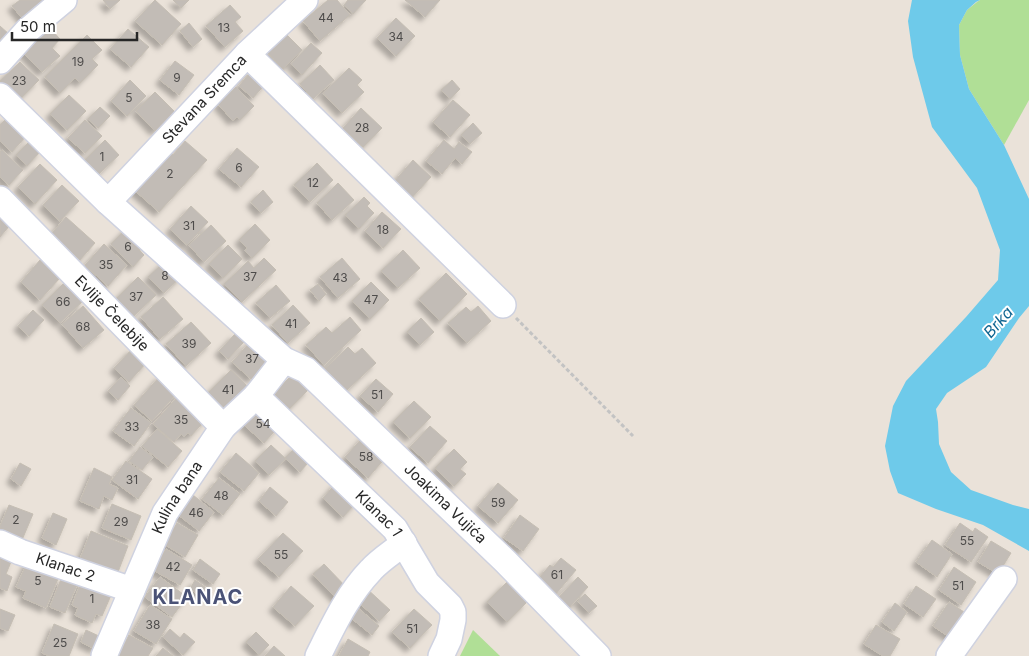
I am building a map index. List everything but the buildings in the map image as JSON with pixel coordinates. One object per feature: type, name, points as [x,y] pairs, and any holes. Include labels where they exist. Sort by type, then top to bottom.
[{"type":"street","points":[[0,61],[28,30],[64,0]]},
{"type":"street","name":"Stevana Sremca","points":[[108,202],[247,54],[304,0]]},
{"type":"street","points":[[247,54],[503,305]]},
{"type":"street","name":"Joakima Vujića","points":[[0,96],[108,202],[284,360],[306,370],[505,561],[598,656]]},
{"type":"street","name":"Evlije Čelebije","points":[[0,200],[223,427]]},
{"type":"street","name":"Kulina bana","points":[[104,656],[165,513],[223,427],[256,396],[284,360]]},
{"type":"street","name":"Klanac 1","points":[[256,396],[396,529],[428,583],[450,606],[453,612],[449,639],[441,656]]},
{"type":"street","name":"Klanac 2","points":[[0,543],[20,552],[132,590]]},
{"type":"street","points":[[318,656],[350,595],[371,569],[404,543]]},
{"type":"street","points":[[949,656],[1004,579]]},
{"type":"path","points":[[503,305],[633,436]]},
{"type":"green space","points":[[980,0],[1029,0],[1029,100],[1004,145],[969,89],[960,55],[959,25],[967,10]]},
{"type":"green space","points":[[473,630],[500,656],[460,656]]},
{"type":"water","name":"Brka","points":[[912,0],[980,0],[967,10],[959,25],[960,55],[969,89],[1004,145],[1029,199],[1029,306],[986,367],[947,393],[936,409],[939,444],[951,472],[971,490],[1029,509],[1029,551],[983,525],[936,509],[898,493],[890,471],[885,446],[893,406],[906,381],[998,280],[1000,250],[977,188],[932,127],[913,57],[908,21]]},
{"type":"district","name":"KLANAC","points":[[198,597]]}]
